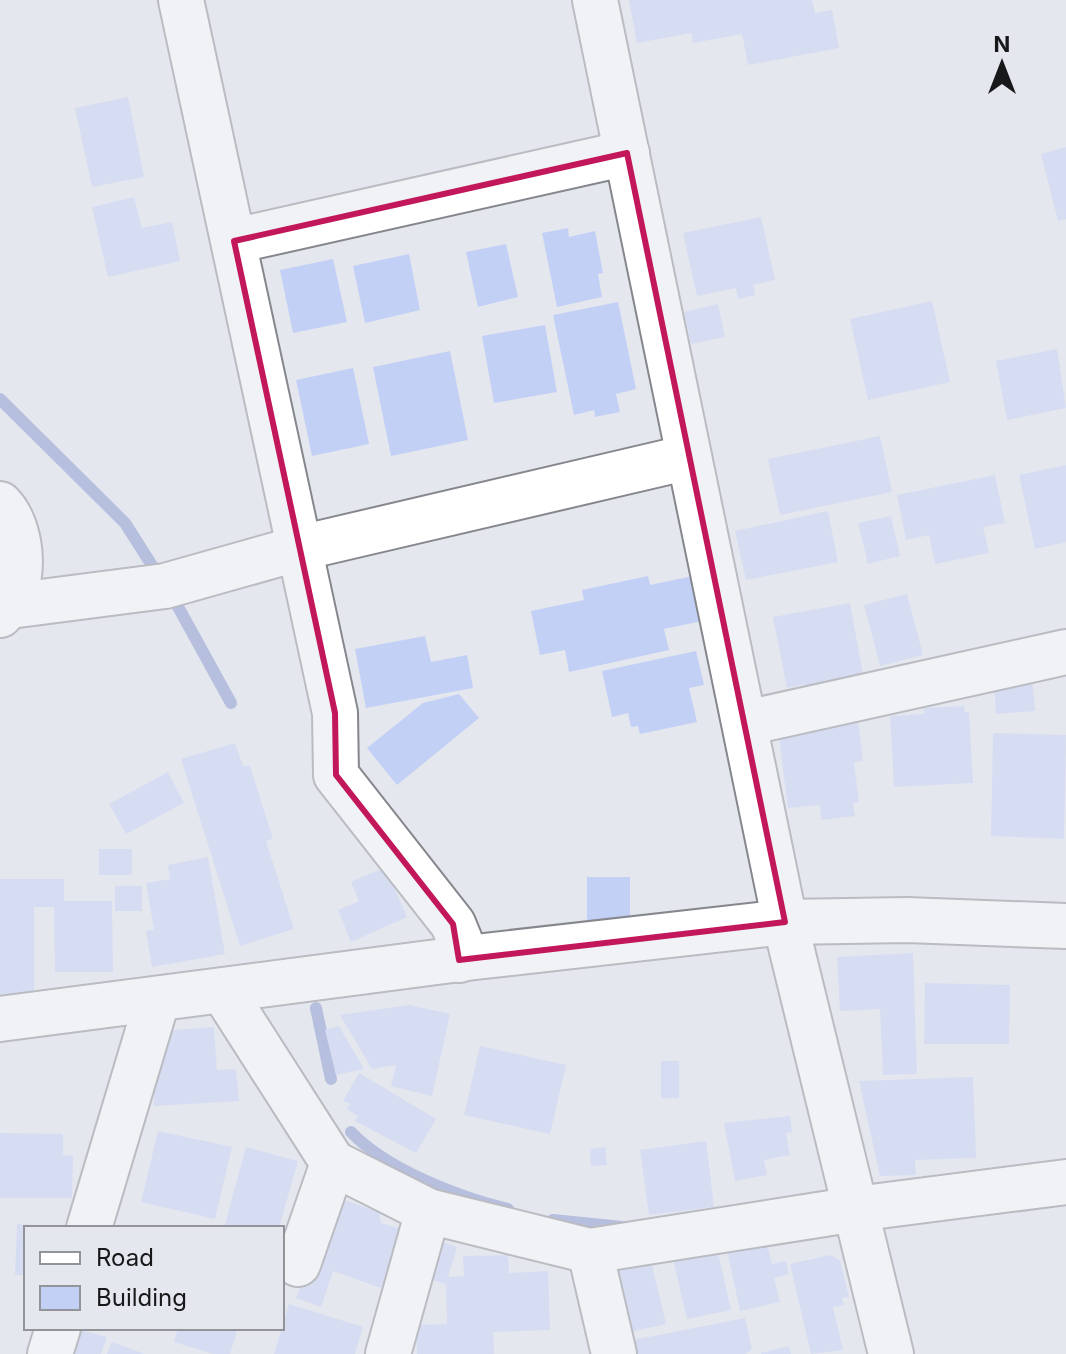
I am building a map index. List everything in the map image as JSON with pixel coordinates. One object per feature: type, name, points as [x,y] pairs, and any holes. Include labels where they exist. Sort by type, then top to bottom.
[{"type":"street","points":[[181,0],[335,713],[336,775],[453,924],[460,941],[459,960]]},
{"type":"street","points":[[595,0],[785,922],[891,1354]]},
{"type":"street","points":[[234,241],[627,153]]},
{"type":"street","points":[[5,611],[165,586],[300,548],[689,457]]},
{"type":"street","points":[[0,504],[12,516],[20,575],[5,611]]},
{"type":"street","points":[[746,723],[1066,652]]},
{"type":"street","points":[[0,1019],[785,922],[907,920],[1066,926]]},
{"type":"street","points":[[223,991],[333,1163],[428,1211],[590,1251],[856,1209],[1066,1182]]},
{"type":"street","points":[[90,1226],[157,1001]]},
{"type":"street","points":[[298,1264],[333,1163]]},
{"type":"street","points":[[388,1354],[428,1211]]},
{"type":"street","points":[[590,1251],[614,1354]]},
{"type":"street","points":[[50,1354],[57,1330]]},
{"type":"highlighted area","points":[[627,153],[785,922],[459,960],[453,924],[336,775],[335,713],[234,241]]},
{"type":"building","points":[[629,0],[812,0],[815,13],[832,10],[839,48],[748,65],[742,34],[693,43],[691,33],[637,43]]},
{"type":"building","points":[[128,97],[144,177],[92,187],[75,108]]},
{"type":"building","points":[[1066,147],[1066,219],[1058,221],[1041,154]]},
{"type":"building","points":[[134,197],[142,228],[172,222],[180,261],[108,277],[92,207]]},
{"type":"building","points":[[761,217],[775,280],[753,285],[755,295],[738,299],[736,288],[697,296],[683,233]]},
{"type":"building","points":[[568,228],[569,237],[595,231],[603,273],[598,274],[602,297],[557,307],[542,233]]},
{"type":"building","points":[[506,244],[518,297],[478,307],[466,252]]},
{"type":"building","points":[[409,254],[420,310],[365,323],[353,266]]},
{"type":"building","points":[[333,259],[347,322],[293,333],[280,270]]},
{"type":"building","points":[[932,301],[950,382],[868,400],[850,319]]},
{"type":"building","points":[[618,302],[636,389],[616,394],[620,412],[595,417],[594,410],[574,415],[553,315]]},
{"type":"building","points":[[718,304],[725,337],[691,344],[684,312]]},
{"type":"building","points":[[545,325],[557,392],[494,403],[482,336]]},
{"type":"building","points":[[1057,349],[1066,408],[1007,420],[996,361]]},
{"type":"building","points":[[450,351],[468,440],[391,456],[373,367]]},
{"type":"building","points":[[353,368],[369,444],[312,456],[296,380]]},
{"type":"building","points":[[880,436],[892,492],[780,515],[768,459]]},
{"type":"building","points":[[1066,465],[1066,542],[1035,549],[1019,475]]},
{"type":"building","points":[[995,475],[1005,523],[983,527],[989,553],[935,564],[929,535],[906,540],[897,495]]},
{"type":"building","points":[[828,511],[838,562],[746,580],[735,531]]},
{"type":"building","points":[[891,516],[900,556],[868,564],[858,523]]},
{"type":"building","points":[[648,576],[650,585],[693,576],[702,621],[664,629],[669,650],[569,672],[565,650],[540,655],[531,611],[584,600],[582,590]]},
{"type":"building","points":[[907,594],[923,655],[880,666],[864,605]]},
{"type":"building","points":[[850,603],[865,685],[809,695],[806,684],[787,688],[773,617]]},
{"type":"building","points":[[425,636],[431,662],[467,655],[473,688],[366,708],[355,649]]},
{"type":"building","points":[[696,651],[704,685],[689,688],[697,722],[640,734],[638,726],[631,727],[628,713],[612,717],[602,671]]},
{"type":"building","points":[[1032,677],[1035,711],[996,714],[994,680]]},
{"type":"building","points":[[459,694],[479,718],[397,785],[367,748],[423,703]]},
{"type":"building","points":[[964,706],[965,712],[969,712],[973,783],[894,787],[890,716],[925,714],[924,708]]},
{"type":"building","points":[[858,721],[863,761],[854,762],[859,802],[853,803],[855,816],[821,820],[820,805],[788,808],[778,730]]},
{"type":"building","points":[[993,733],[1066,735],[1064,839],[991,836]]},
{"type":"building","points":[[235,743],[243,766],[250,766],[273,839],[266,841],[294,929],[240,946],[181,759]]},
{"type":"building","points":[[168,772],[184,803],[126,834],[109,804]]},
{"type":"building","points":[[99,849],[132,849],[132,875],[99,875]]},
{"type":"building","points":[[208,857],[225,954],[152,967],[146,931],[154,929],[146,883],[170,879],[168,865]]},
{"type":"building","points":[[385,867],[407,917],[351,942],[338,910],[359,901],[351,882]]},
{"type":"building","points":[[587,877],[630,877],[630,920],[587,920]]},
{"type":"building","points":[[0,879],[64,879],[64,901],[112,901],[113,972],[55,972],[54,907],[34,907],[34,994],[0,994]]},
{"type":"building","points":[[115,886],[142,886],[142,911],[115,911]]},
{"type":"building","points":[[913,953],[917,1074],[883,1075],[880,1009],[840,1011],[837,957]]},
{"type":"building","points":[[925,983],[1010,985],[1009,1044],[924,1044]]},
{"type":"building","points":[[409,1005],[450,1014],[432,1096],[391,1086],[396,1065],[372,1069],[340,1015]]},
{"type":"building","points":[[339,1026],[364,1069],[336,1075],[325,1030]]},
{"type":"building","points":[[214,1027],[217,1070],[236,1069],[239,1101],[154,1106],[152,1064],[161,1031]]},
{"type":"building","points":[[480,1046],[566,1065],[550,1134],[464,1115]]},
{"type":"building","points":[[661,1061],[679,1061],[679,1098],[661,1098]]},
{"type":"building","points":[[359,1073],[436,1119],[416,1153],[355,1121],[358,1116],[347,1109],[350,1104],[343,1101]]},
{"type":"building","points":[[973,1077],[976,1158],[915,1160],[916,1175],[880,1176],[859,1081]]},
{"type":"building","points":[[790,1116],[792,1132],[786,1133],[790,1155],[764,1160],[767,1175],[735,1181],[724,1123]]},
{"type":"building","points":[[158,1131],[232,1147],[215,1219],[141,1202]]},
{"type":"building","points":[[0,1133],[63,1134],[63,1155],[73,1156],[72,1198],[0,1198]]},
{"type":"building","points":[[706,1141],[714,1207],[649,1215],[640,1150]]},
{"type":"building","points":[[246,1147],[298,1161],[280,1226],[225,1226]]},
{"type":"building","points":[[605,1147],[607,1165],[591,1166],[590,1149]]},
{"type":"building","points":[[344,1200],[379,1212],[381,1223],[401,1229],[381,1288],[333,1271],[321,1307],[296,1298],[327,1211],[339,1215]]},
{"type":"building","points":[[17,1224],[52,1226],[24,1226],[24,1275],[15,1275]]},
{"type":"building","points":[[764,1232],[772,1264],[786,1261],[789,1274],[774,1278],[780,1302],[740,1311],[725,1240]]},
{"type":"building","points":[[433,1239],[457,1247],[446,1284],[421,1277]]},
{"type":"building","points":[[716,1244],[731,1310],[687,1319],[672,1255]]},
{"type":"building","points":[[508,1255],[509,1273],[548,1271],[550,1330],[493,1332],[494,1354],[417,1354],[416,1325],[447,1324],[446,1285],[448,1277],[464,1276],[463,1256]]},
{"type":"building","points":[[830,1255],[840,1260],[849,1297],[842,1298],[844,1305],[833,1307],[843,1350],[811,1354],[790,1264]]},
{"type":"building","points":[[650,1257],[666,1324],[625,1333],[610,1265]]},
{"type":"building","points":[[289,1304],[363,1327],[355,1354],[274,1354],[281,1330],[284,1330]]},
{"type":"building","points":[[745,1318],[752,1349],[746,1354],[631,1354],[628,1341]]},
{"type":"building","points":[[73,1330],[107,1337],[101,1354],[72,1354]]},
{"type":"building","points":[[177,1330],[237,1330],[230,1354],[213,1354],[174,1342]]},
{"type":"building","points":[[112,1342],[145,1354],[107,1354]]},
{"type":"building","points":[[789,1346],[791,1354],[761,1354],[761,1353]]},
{"type":"waterway","points":[[0,399],[125,523],[160,578]]},
{"type":"waterway","points":[[171,594],[231,703]]},
{"type":"waterway","points":[[316,1008],[331,1079]]},
{"type":"waterway","points":[[351,1132],[383,1158],[424,1180],[508,1209]]},
{"type":"waterway","points":[[553,1220],[622,1227]]}]
